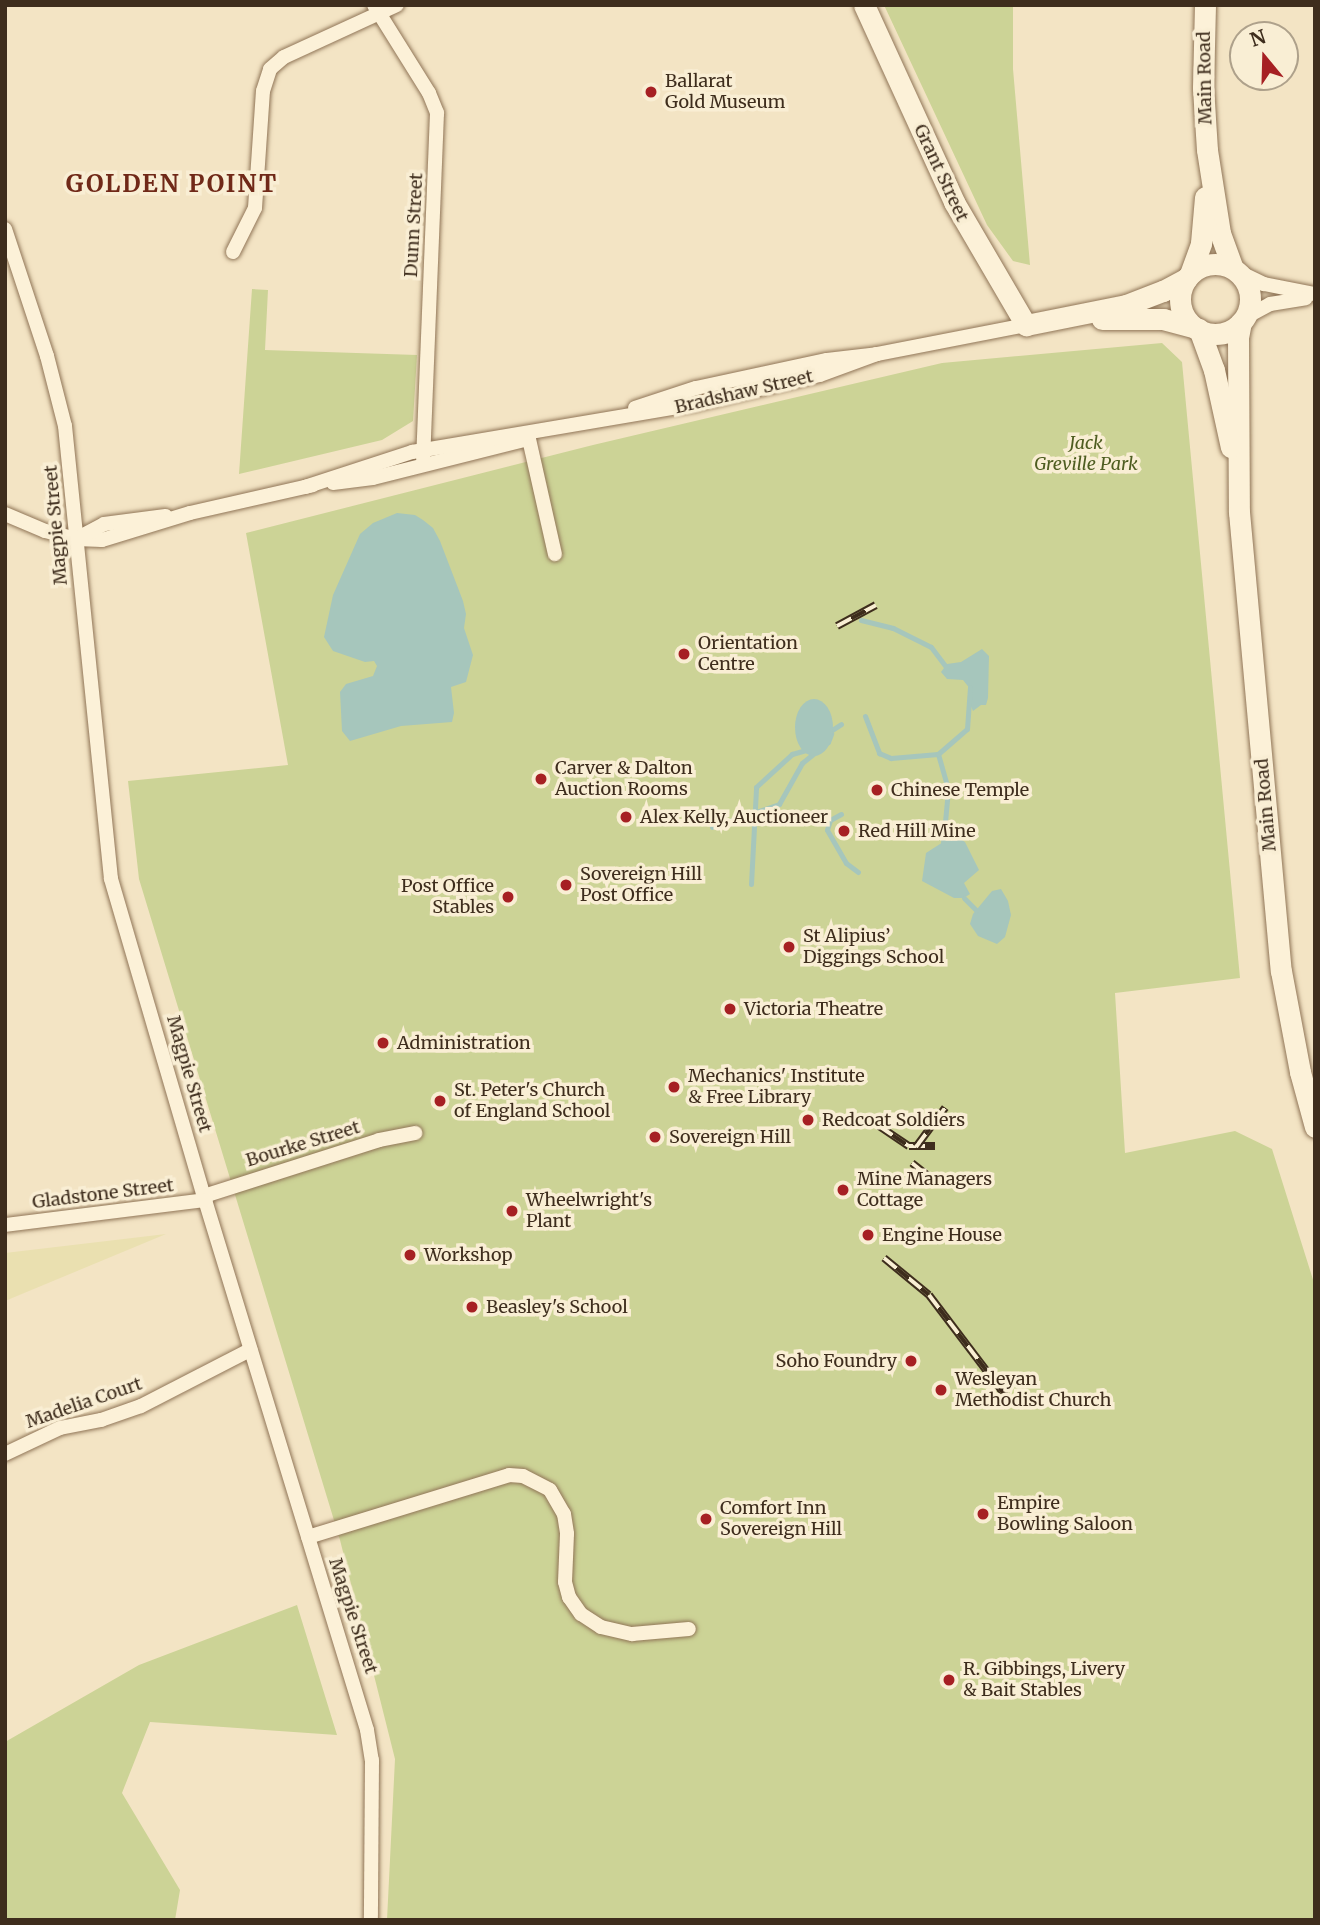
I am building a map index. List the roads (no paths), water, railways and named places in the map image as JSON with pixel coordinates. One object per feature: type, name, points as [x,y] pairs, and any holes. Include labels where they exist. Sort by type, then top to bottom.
[{"type":"main road","name":"Grant Street","points":[[864,5],[954,202],[1032,324]]},
{"type":"main road","name":"Main Road","points":[[1205,5],[1203,88],[1207,150],[1220,233],[1235,270]]},
{"type":"main road","name":"Main Road","points":[[1189,276],[1204,220],[1207,150]]},
{"type":"main road","points":[[1210,264],[1235,270],[1250,293],[1243,320],[1221,333],[1197,328],[1186,318],[1181,305],[1181,291],[1189,276],[1210,264]]},
{"type":"main road","name":"Bradshaw Street","points":[[1032,324],[1126,305],[1163,292],[1189,276]]},
{"type":"main road","name":"Bradshaw Street","points":[[1032,324],[1156,319],[1197,328]]},
{"type":"main road","name":"Main Road","points":[[1243,320],[1238,338],[1237,480],[1281,971],[1300,1072],[1315,1127]]},
{"type":"main road","name":"Main Road","points":[[1197,328],[1220,392],[1237,480]]},
{"type":"street","points":[[233,252],[255,208],[263,91],[270,69],[284,57],[377,10],[397,5]]},
{"type":"street","name":"Dunn Street","points":[[377,10],[429,93],[437,113],[423,457]]},
{"type":"street","name":"Magpie Street","points":[[5,229],[62,410],[111,879],[250,1350],[349,1663],[369,1740],[372,1760],[371,1920]]},
{"type":"street","points":[[1235,270],[1264,284],[1315,295]]},
{"type":"street","points":[[1243,320],[1270,304],[1315,295]]},
{"type":"street","name":"Bradshaw Street","points":[[423,457],[465,457],[607,417],[682,392],[737,387],[827,360],[877,354],[1032,324]]},
{"type":"street","name":"Bradshaw Street","points":[[76,539],[104,524],[190,513],[305,487],[373,478],[423,457],[489,437],[562,428]]},
{"type":"street","points":[[529,439],[555,554]]},
{"type":"street","points":[[5,514],[37,528],[76,539]]},
{"type":"street","name":"Bourke Street","points":[[205,1198],[379,1140],[415,1133]]},
{"type":"street","name":"Gladstone Street","points":[[5,1225],[205,1198]]},
{"type":"street","name":"Madelia Court","points":[[5,1454],[60,1428],[101,1420],[141,1406],[250,1350]]},
{"type":"street","points":[[308,1537],[509,1475],[523,1476],[547,1488],[561,1508],[567,1534],[565,1582],[569,1597],[581,1615],[601,1627],[632,1634],[689,1629]]},
{"type":"water","points":[[397,513],[415,515],[423,520],[433,528],[440,541],[463,601],[466,614],[464,628],[473,655],[466,682],[451,687],[454,713],[452,722],[401,726],[350,741],[342,731],[340,692],[346,684],[373,676],[377,666],[374,661],[365,662],[333,651],[324,637],[333,595],[360,534],[373,523]]},
{"type":"water","points":[[982,649],[989,656],[988,698],[986,705],[973,711],[970,704],[971,690],[963,680],[947,679],[941,672],[947,664],[961,662]]},
{"type":"water","points":[[954,835],[965,842],[979,870],[964,883],[970,894],[964,898],[954,898],[922,881],[926,853]]},
{"type":"water","points":[[1001,889],[1008,901],[1011,915],[1005,937],[997,944],[978,936],[970,924],[973,914],[992,891]]},
{"type":"waterway","points":[[861,620],[893,628],[931,647],[947,668]]},
{"type":"waterway","points":[[938,754],[967,729],[970,687]]},
{"type":"waterway","points":[[811,708],[816,710],[818,715],[816,720],[811,722],[806,720],[804,715],[806,710],[811,708]]},
{"type":"waterway","points":[[865,716],[879,753],[891,758],[938,754],[948,790],[943,843]]},
{"type":"waterway","points":[[751,884],[756,787],[792,754],[810,749],[815,741],[841,724]]},
{"type":"waterway","points":[[712,827],[779,804],[802,763],[828,742],[831,734]]},
{"type":"waterway","points":[[841,814],[830,820],[827,830],[846,863],[858,872]]},
{"type":"waterway","points":[[964,898],[976,910]]},
{"type":"railway","points":[[837,626],[876,605]]},
{"type":"railway","points":[[916,1147],[945,1108]]},
{"type":"railway","points":[[879,1126],[909,1146],[935,1146]]},
{"type":"railway","points":[[912,1163],[928,1176]]},
{"type":"railway","points":[[884,1258],[929,1295],[1011,1403]]},
{"type":"place","name":"Ballarat Gold Museum","points":[[651,92]]},
{"type":"place","name":"Orientation Centre","points":[[684,654]]},
{"type":"place","name":"Carver & Dalton Auction Rooms","points":[[541,779]]},
{"type":"place","name":"Chinese Temple","points":[[877,790]]},
{"type":"place","name":"Alex Kelly, Auctioneer","points":[[626,817]]},
{"type":"place","name":"Red Hill Mine","points":[[844,831]]},
{"type":"place","name":"Sovereign Hill Post Office","points":[[566,885]]},
{"type":"place","name":"Post Office Stables","points":[[508,897]]},
{"type":"place","name":"St Alipius’ Diggings School","points":[[789,947]]},
{"type":"place","name":"Victoria Theatre","points":[[730,1009]]},
{"type":"place","name":"Administration","points":[[383,1043]]},
{"type":"place","name":"Mechanics' Institute & Free Library","points":[[674,1087]]},
{"type":"place","name":"St. Peter's Church of England School","points":[[440,1101]]},
{"type":"place","name":"Redcoat Soldiers","points":[[808,1120]]},
{"type":"place","name":"Sovereign Hill","points":[[655,1137]]},
{"type":"place","name":"Mine Managers Cottage","points":[[843,1190]]},
{"type":"place","name":"Wheelwright's Plant","points":[[512,1211]]},
{"type":"place","name":"Engine House","points":[[868,1235]]},
{"type":"place","name":"Workshop","points":[[410,1255]]},
{"type":"place","name":"Beasley's School","points":[[472,1307]]},
{"type":"place","name":"Soho Foundry","points":[[911,1361]]},
{"type":"place","name":"Wesleyan Methodist Church","points":[[941,1390]]},
{"type":"place","name":"Empire Bowling Saloon","points":[[983,1514]]},
{"type":"place","name":"Comfort Inn Sovereign Hill","points":[[706,1519]]},
{"type":"place","name":"R. Gibbings, Livery & Bait Stables","points":[[949,1680]]},
{"type":"district","name":"GOLDEN POINT","points":[[172,184]]},
{"type":"park label","name":"Jack Greville Park","points":[[1086,454]]}]
